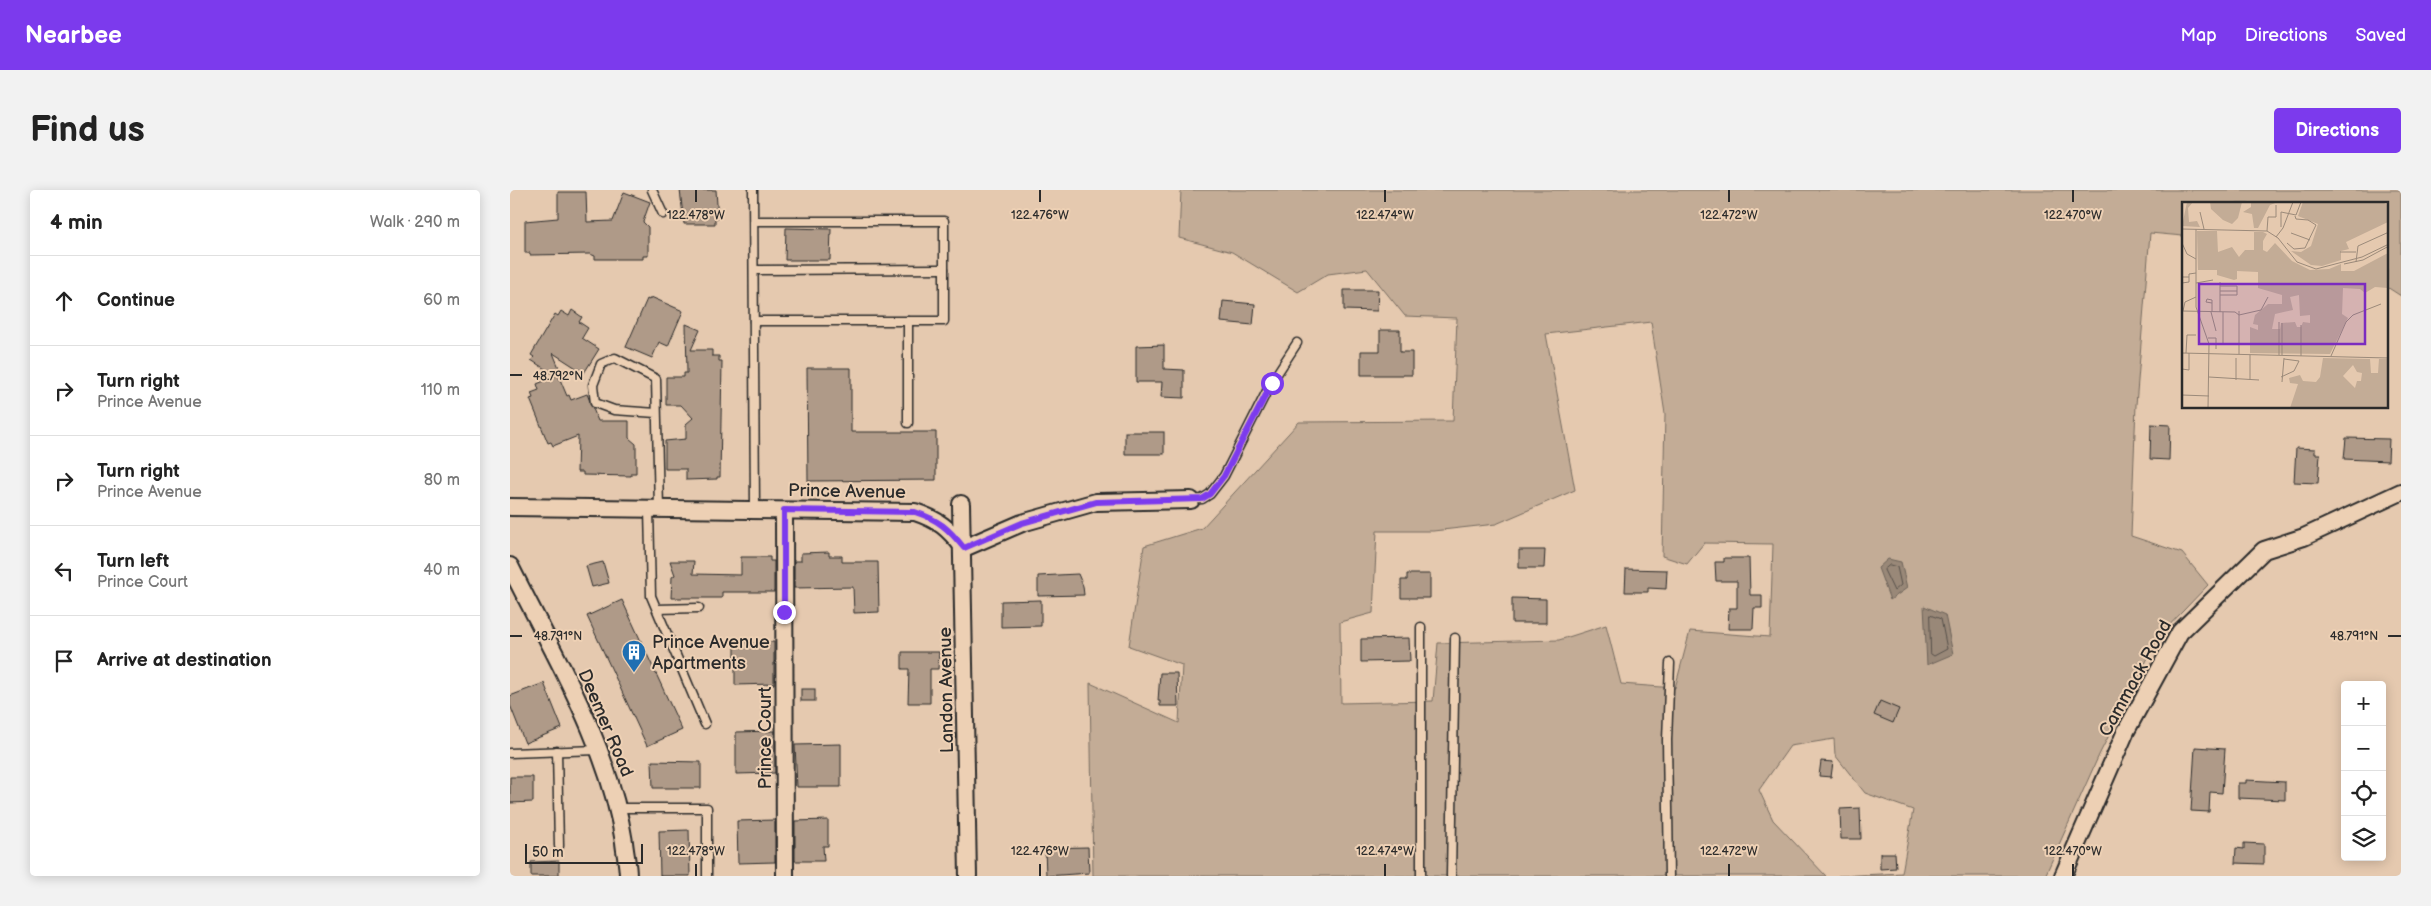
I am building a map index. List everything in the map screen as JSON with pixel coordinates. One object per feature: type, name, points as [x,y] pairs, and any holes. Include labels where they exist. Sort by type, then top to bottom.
[{"type":"street","name":"Cammack Road","points":[[2063,876],[2126,732],[2180,632],[2264,550],[2304,537],[2401,492]]},
{"type":"street","points":[[964,548],[1022,523],[1096,502],[1191,500]]},
{"type":"street","name":"Landon Avenue","points":[[962,504],[968,876]]},
{"type":"street","name":"Prince Avenue","points":[[510,507],[915,512],[932,518],[949,529],[964,548]]},
{"type":"street","name":"Prince Court","points":[[784,510],[785,876]]},
{"type":"street","name":"Deemer Road","points":[[510,566],[587,722],[598,750],[617,808],[628,876]]},
{"type":"lane","points":[[652,190],[664,214]]},
{"type":"lane","points":[[753,190],[754,510]]},
{"type":"lane","points":[[754,221],[944,220],[944,320],[754,321]]},
{"type":"lane","points":[[754,270],[944,269]]},
{"type":"lane","points":[[908,320],[908,423]]},
{"type":"lane","points":[[1191,500],[1202,499],[1210,494],[1224,476],[1272,383],[1298,343]]},
{"type":"lane","points":[[656,413],[614,410],[596,403],[593,385],[601,364],[615,358],[656,379],[656,413],[654,509],[651,596],[705,724]]},
{"type":"lane","points":[[657,609],[699,608]]},
{"type":"lane","points":[[1420,876],[1421,627]]},
{"type":"lane","points":[[1451,876],[1455,638]]},
{"type":"lane","points":[[1669,876],[1668,740],[1670,663]]},
{"type":"lane","points":[[510,752],[598,750]]},
{"type":"lane","points":[[557,751],[559,846]]},
{"type":"lane","points":[[617,808],[707,808],[707,876]]},
{"type":"shaded area","points":[[1181,190],[2401,190],[2401,296],[2388,288],[2388,202],[2182,202],[2182,236],[2150,233],[2136,405],[2131,536],[2182,553],[2208,585],[2159,636],[2099,755],[2045,876],[1838,876],[1902,873],[1913,810],[1865,793],[1835,755],[1834,739],[1790,746],[1759,790],[1773,820],[1826,876],[1093,876],[1090,683],[1179,723],[1182,665],[1129,646],[1144,546],[1202,528],[1299,422],[1453,421],[1457,318],[1405,316],[1367,269],[1328,274],[1298,292],[1232,252],[1179,238]],"holes":[[[1651,322],[1665,414],[1662,556],[1687,564],[1704,543],[1773,544],[1770,637],[1690,631],[1675,688],[1621,684],[1606,625],[1559,640],[1438,643],[1433,701],[1341,703],[1340,622],[1373,613],[1377,531],[1433,531],[1496,524],[1575,490],[1546,334]]]},
{"type":"water","points":[[1888,559],[1901,562],[1907,588],[1890,600],[1878,568]]},
{"type":"water","points":[[1924,606],[1945,615],[1953,654],[1927,665]]},
{"type":"building","points":[[680,190],[716,190],[718,219],[715,219],[715,224],[684,224]]},
{"type":"building","points":[[558,192],[586,192],[587,222],[613,221],[624,192],[650,202],[643,222],[648,227],[648,256],[643,256],[643,259],[595,259],[595,256],[590,254],[530,255],[530,253],[525,253],[525,221],[558,218]]},
{"type":"building","points":[[786,228],[831,229],[830,260],[785,260]]},
{"type":"building","points":[[1344,290],[1378,290],[1377,311],[1344,310]]},
{"type":"building","points":[[651,297],[683,311],[668,346],[659,342],[652,358],[626,347],[647,299],[649,300]]},
{"type":"building","points":[[1223,301],[1255,304],[1253,325],[1221,322]]},
{"type":"building","points":[[572,310],[582,317],[579,322],[588,328],[582,338],[599,349],[584,373],[553,353],[564,380],[559,377],[567,396],[569,395],[571,400],[587,394],[598,421],[629,421],[629,438],[636,444],[636,473],[631,473],[631,476],[583,475],[583,472],[577,472],[578,436],[553,446],[551,442],[548,443],[530,399],[533,398],[531,393],[539,390],[537,384],[556,376],[531,360],[534,357],[531,355],[555,314],[558,316],[561,311],[569,316]]},
{"type":"building","points":[[686,324],[700,330],[691,350],[712,350],[712,356],[719,356],[719,361],[722,361],[720,477],[717,477],[717,479],[686,480],[686,469],[665,469],[665,441],[686,439],[686,424],[693,418],[681,405],[666,405],[666,377],[684,377],[684,373],[687,373]]},
{"type":"building","points":[[1380,330],[1400,330],[1400,352],[1412,352],[1412,375],[1361,375],[1361,351],[1380,351]]},
{"type":"building","points":[[1164,345],[1164,369],[1184,370],[1184,398],[1161,397],[1162,382],[1136,382],[1136,346]]},
{"type":"building","points":[[807,368],[851,368],[851,432],[936,432],[936,480],[808,481]]},
{"type":"building","points":[[2151,424],[2170,425],[2169,460],[2150,459]]},
{"type":"building","points":[[1125,432],[1164,432],[1164,454],[1125,454]]},
{"type":"building","points":[[2346,438],[2389,439],[2388,461],[2344,459]]},
{"type":"building","points":[[2296,448],[2315,449],[2315,454],[2320,454],[2318,483],[2294,482]]},
{"type":"building","points":[[1519,550],[1545,550],[1544,568],[1519,568]]},
{"type":"building","points":[[829,552],[829,556],[842,556],[842,562],[878,562],[879,612],[854,613],[853,587],[794,588],[794,561],[801,561],[801,553]]},
{"type":"building","points":[[741,557],[770,557],[770,561],[774,561],[774,592],[722,592],[722,598],[671,598],[672,577],[675,575],[670,561],[694,561],[693,574],[741,575]]},
{"type":"building","points":[[1724,558],[1749,558],[1750,595],[1762,595],[1762,608],[1754,608],[1753,629],[1728,629],[1729,608],[1737,608],[1737,581],[1716,581],[1715,562],[1724,562]]},
{"type":"building","points":[[603,562],[609,583],[592,587],[586,566]]},
{"type":"building","points":[[1626,569],[1667,570],[1666,589],[1648,588],[1648,592],[1625,592]]},
{"type":"building","points":[[1078,574],[1083,586],[1084,595],[1038,596],[1038,576]]},
{"type":"building","points":[[1407,574],[1430,574],[1430,598],[1401,598],[1401,580],[1407,580]]},
{"type":"building","points":[[1512,598],[1546,599],[1546,623],[1512,623]]},
{"type":"building","name":"Prince Avenue Apartments","points":[[622,600],[682,730],[647,746],[587,616]]},
{"type":"building","points":[[1041,600],[1041,626],[1001,627],[1001,601]]},
{"type":"building","points":[[1409,638],[1410,661],[1361,662],[1361,639]]},
{"type":"building","points":[[774,642],[774,684],[735,685],[735,643]]},
{"type":"building","points":[[902,652],[939,652],[938,669],[930,669],[930,703],[908,703],[909,669],[902,669]]},
{"type":"building","points":[[1160,673],[1177,673],[1178,706],[1160,706],[1160,701],[1158,701]]},
{"type":"building","points":[[544,683],[562,728],[525,743],[510,705],[510,696]]},
{"type":"building","points":[[801,689],[815,689],[815,701],[801,701]]},
{"type":"building","points":[[1880,701],[1899,709],[1893,723],[1874,715]]},
{"type":"building","points":[[775,731],[775,773],[736,774],[736,732]]},
{"type":"building","points":[[841,744],[841,787],[797,787],[795,745]]},
{"type":"building","points":[[2195,747],[2225,749],[2222,793],[2210,792],[2209,812],[2191,811]]},
{"type":"building","points":[[652,761],[701,762],[701,788],[653,788]]},
{"type":"building","points":[[1821,761],[1833,762],[1831,777],[1819,776]]},
{"type":"building","points":[[510,777],[533,777],[533,802],[510,803]]},
{"type":"building","points":[[2246,780],[2285,782],[2285,800],[2238,798],[2238,783],[2246,783]]},
{"type":"building","points":[[1860,808],[1861,839],[1841,839],[1840,809]]},
{"type":"building","points":[[775,820],[775,862],[738,863],[737,821]]},
{"type":"building","points":[[828,820],[828,846],[823,846],[824,861],[795,861],[795,821]]},
{"type":"building","points":[[689,830],[690,876],[660,876],[659,831]]},
{"type":"building","points":[[2244,843],[2264,844],[2264,864],[2235,863],[2236,848],[2244,849]]},
{"type":"building","points":[[1088,847],[1089,873],[1046,876],[1045,848]]},
{"type":"building","points":[[1880,853],[1895,853],[1896,868],[1880,869]]},
{"type":"building","points":[[559,861],[559,876],[531,876],[531,862]]},
{"type":"place","name":"Prince Avenue Apartments","points":[[634,673]]},
{"type":"route","points":[[784,612],[784,510],[915,512],[932,518],[949,529],[964,548],[1022,523],[1096,502],[1202,499],[1210,494],[1224,476],[1241,439],[1272,383]]}]
